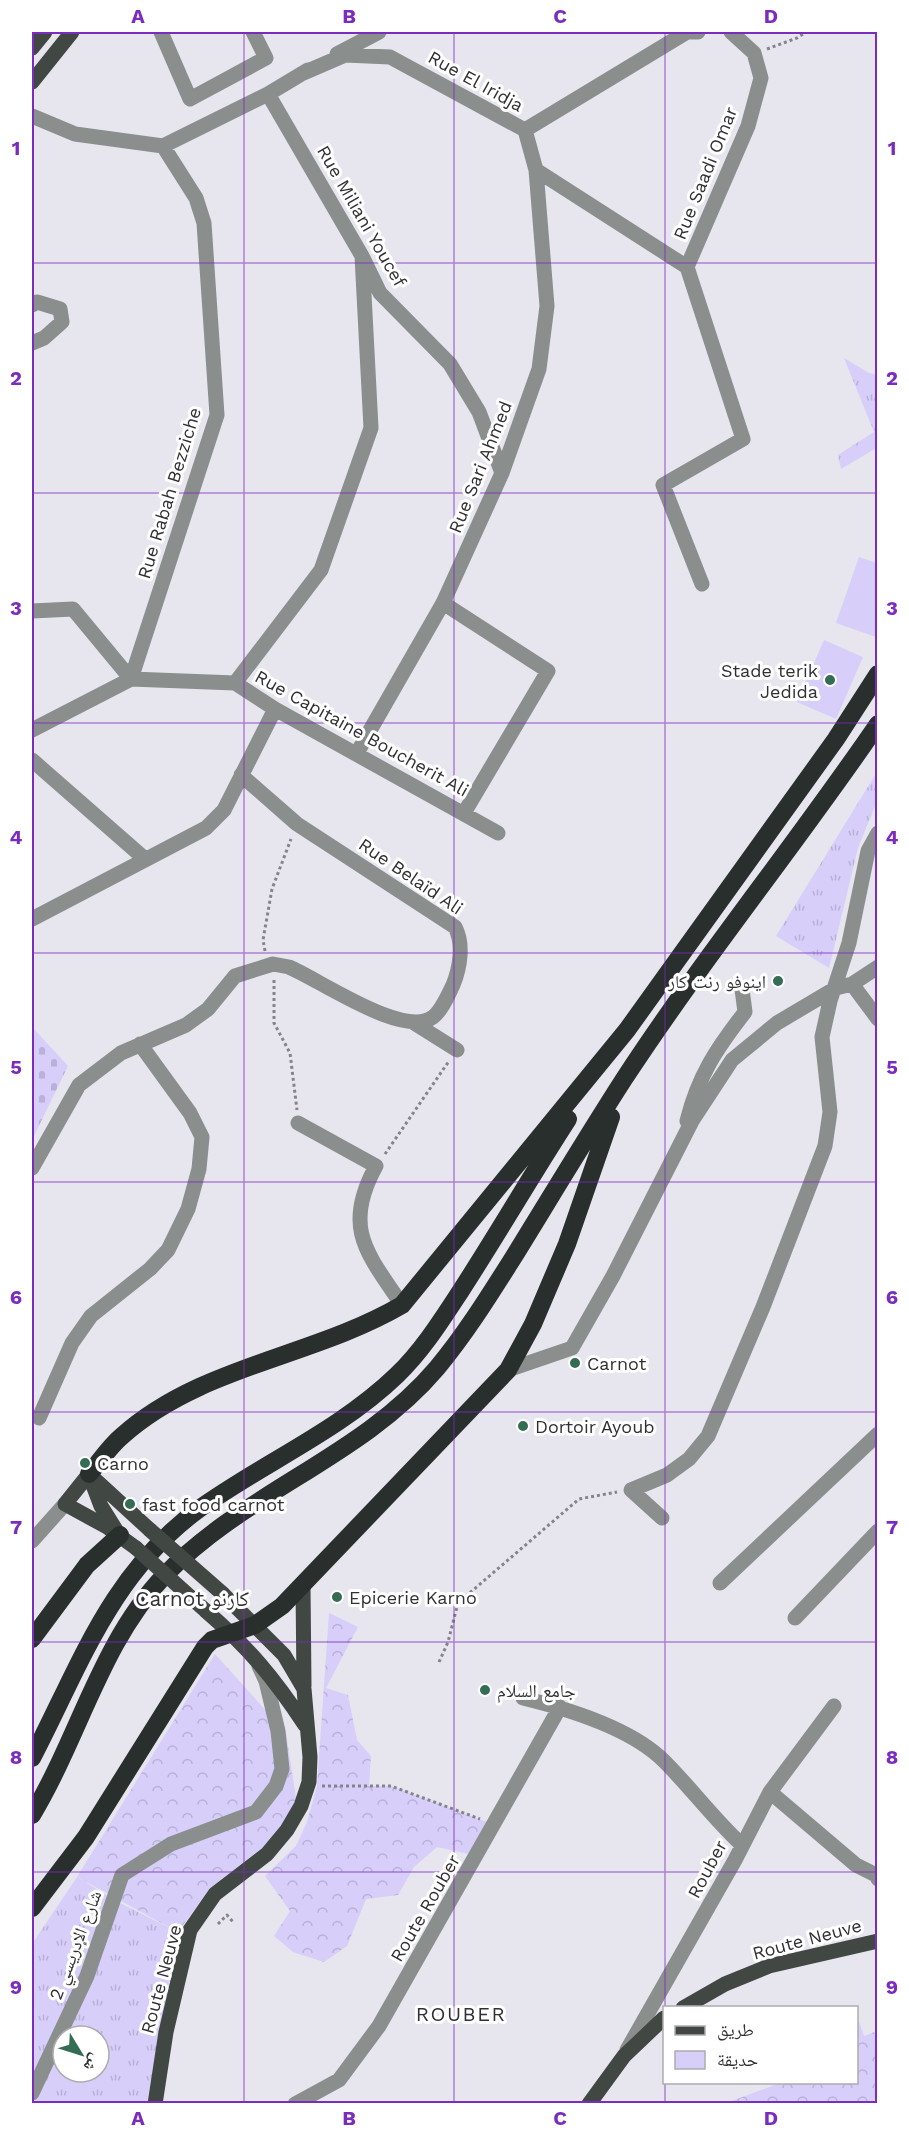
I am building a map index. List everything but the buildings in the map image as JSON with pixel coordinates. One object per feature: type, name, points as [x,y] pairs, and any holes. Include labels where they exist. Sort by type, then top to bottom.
[{"type":"highway","points":[[32,1758],[103,1615],[147,1556],[198,1510],[363,1405],[398,1375],[416,1354],[466,1281],[627,1030],[836,739],[878,674]]},
{"type":"highway","points":[[32,1815],[56,1773],[119,1637],[144,1599],[207,1536],[381,1421],[434,1371],[486,1301],[663,1021],[818,812],[877,726]]},
{"type":"highway","points":[[32,1908],[86,1838],[205,1647],[212,1640],[255,1625],[282,1606],[508,1370],[533,1324],[567,1244],[609,1120],[663,1021]]},
{"type":"highway","points":[[89,1474],[121,1437],[181,1395],[281,1355],[351,1332],[402,1305],[627,1030]]},
{"type":"highway","points":[[32,1639],[87,1565],[120,1535]]},
{"type":"main road","points":[[32,48],[45,32]]},
{"type":"main road","points":[[32,82],[72,32]]},
{"type":"main road","points":[[89,1474],[65,1504],[120,1535],[234,1634],[255,1655],[307,1727]]},
{"type":"main road","points":[[89,1474],[255,1625],[284,1655],[304,1689]]},
{"type":"main road","points":[[89,1474],[101,1506],[120,1535]]},
{"type":"main road","points":[[120,1535],[144,1525]]},
{"type":"main road","name":"Route Neuve","points":[[155,2103],[166,2032],[190,1930],[215,1894],[267,1854],[287,1830],[302,1806],[309,1782],[304,1689],[303,1586]]},
{"type":"main road","points":[[210,1614],[226,1597]]},
{"type":"main road","name":"Route Neuve","points":[[685,2006],[725,1984],[769,1966],[877,1939]]},
{"type":"main road","points":[[590,2103],[624,2056],[663,2019]]},
{"type":"street","points":[[161,32],[190,99],[266,58],[253,32]]},
{"type":"street","points":[[32,116],[75,134],[164,146],[268,94],[379,32]]},
{"type":"street","points":[[525,130],[687,32],[698,32]]},
{"type":"street","points":[[731,32],[754,54]]},
{"type":"street","name":"Rue Saadi Omar","points":[[687,267],[748,126],[761,78],[754,54]]},
{"type":"street","name":"Rue El Iridja","points":[[301,74],[345,55],[390,57],[525,130],[536,170]]},
{"type":"street","name":"Rue Miliani Youcef","points":[[268,94],[362,256],[380,293],[450,364],[479,412],[502,473]]},
{"type":"street","name":"Rue Rabah Bezziche","points":[[131,679],[217,415],[204,223],[196,198],[164,146]]},
{"type":"street","points":[[536,170],[687,267],[743,439],[663,485],[702,584]]},
{"type":"street","name":"Rue Sari Ahmed","points":[[357,753],[443,603],[502,473],[539,369],[548,306],[536,170]]},
{"type":"street","points":[[235,683],[321,570],[371,428],[362,256]]},
{"type":"street","points":[[32,305],[38,302],[60,309],[62,322],[44,338],[32,344]]},
{"type":"street","points":[[443,603],[548,671],[464,813]]},
{"type":"street","points":[[32,611],[73,609],[131,679],[32,730]]},
{"type":"street","name":"Rue Capitaine Boucherit Ali","points":[[131,679],[235,683],[275,709],[498,833]]},
{"type":"street","points":[[32,919],[206,828],[224,810],[275,709]]},
{"type":"street","points":[[32,760],[145,859]]},
{"type":"street","name":"Rue Belaïd Ali","points":[[242,775],[297,824],[455,927],[460,937],[455,979],[433,1017],[414,1023]]},
{"type":"street","points":[[662,1518],[631,1490],[667,1475],[689,1459],[708,1436],[721,1409],[825,1146],[830,1112],[822,1037],[849,943],[868,851],[878,833]]},
{"type":"street","points":[[32,1168],[79,1085],[121,1053],[186,1025],[208,1009],[235,976],[273,964],[314,978],[389,1018],[414,1023],[457,1050]]},
{"type":"street","points":[[508,1370],[572,1348],[613,1276],[699,1108],[732,1060],[777,1023],[836,988],[852,984],[875,971]]},
{"type":"street","points":[[852,984],[878,1019]]},
{"type":"street","points":[[682,1142],[694,1092],[716,1049],[745,1012],[742,989]]},
{"type":"street","points":[[39,1418],[72,1343],[91,1316],[150,1269],[168,1250],[188,1209],[199,1169],[202,1137],[194,1121],[140,1044]]},
{"type":"street","points":[[298,1123],[376,1166],[360,1201],[359,1229],[368,1256],[402,1305]]},
{"type":"street","points":[[720,1583],[878,1434]]},
{"type":"street","points":[[32,1541],[65,1504]]},
{"type":"street","points":[[795,1618],[878,1530]]},
{"type":"street","name":"شارع الإدريسي 2","points":[[32,2093],[87,1976],[122,1875],[171,1844],[256,1812],[276,1786],[282,1769],[278,1731],[266,1681],[255,1655]]},
{"type":"street","points":[[523,1698],[560,1707],[639,1741],[663,1760],[742,1845]]},
{"type":"street","name":"Rouber","points":[[624,2056],[770,1792],[834,1706]]},
{"type":"street","name":"Route Rouber","points":[[295,2103],[339,2080],[379,2026],[560,1707]]},
{"type":"street","points":[[770,1792],[856,1865],[876,1875],[878,1879]]},
{"type":"path","points":[[754,54],[797,38],[806,32]]},
{"type":"path","points":[[376,1166],[457,1050]]},
{"type":"path","points":[[439,1662],[448,1642],[458,1603],[579,1499],[631,1490]]},
{"type":"path","points":[[309,1782],[317,1786],[391,1786],[495,1825]]},
{"type":"path","points":[[218,1924],[227,1916],[234,1923]]},
{"type":"green space","points":[[844,358],[869,373],[877,375],[878,447],[841,469],[838,455],[874,432]]},
{"type":"green space","points":[[859,557],[877,563],[876,637],[836,623]]},
{"type":"green space","name":"Stade terik Jedida","points":[[824,640],[863,657],[836,719],[797,702]]},
{"type":"green space","points":[[877,772],[877,801],[858,848],[829,968],[776,936]]},
{"type":"green space","points":[[32,1027],[68,1066],[32,1140]]},
{"type":"green space","points":[[329,1613],[358,1627],[326,1688],[348,1695],[357,1740],[371,1756],[369,1786],[391,1786],[495,1825],[478,1856],[437,1847],[414,1867],[398,1895],[366,1899],[347,1946],[324,1962],[293,1952],[274,1936],[290,1911],[265,1876],[296,1846],[307,1822],[317,1786]]},
{"type":"green space","points":[[215,1654],[286,1733],[296,1798],[284,1831],[210,1888],[178,1932],[77,1877]]},
{"type":"green space","points":[[77,1877],[116,1901],[178,1932],[147,2103],[32,2104],[32,1944]]},
{"type":"green space","points":[[858,2022],[864,2036],[877,2031],[877,2103],[726,2103],[777,2084],[858,2084]]},
{"type":"place","name":"Stade terik Jedida","points":[[830,680]]},
{"type":"place","name":"اينوفو رنت كار","points":[[778,981]]},
{"type":"place","name":"Carnot","points":[[575,1363]]},
{"type":"place","name":"Dortoir Ayoub","points":[[523,1426]]},
{"type":"place","name":"Carno","points":[[85,1463]]},
{"type":"place","name":"fast food carnot","points":[[130,1504]]},
{"type":"place","name":"Epicerie Karno","points":[[337,1597]]},
{"type":"place","name":"جامع السلام","points":[[485,1690]]},
{"type":"district","name":"Carnot كارنو","points":[[192,1598]]},
{"type":"district","name":"ROUBER","points":[[461,2014]]}]
